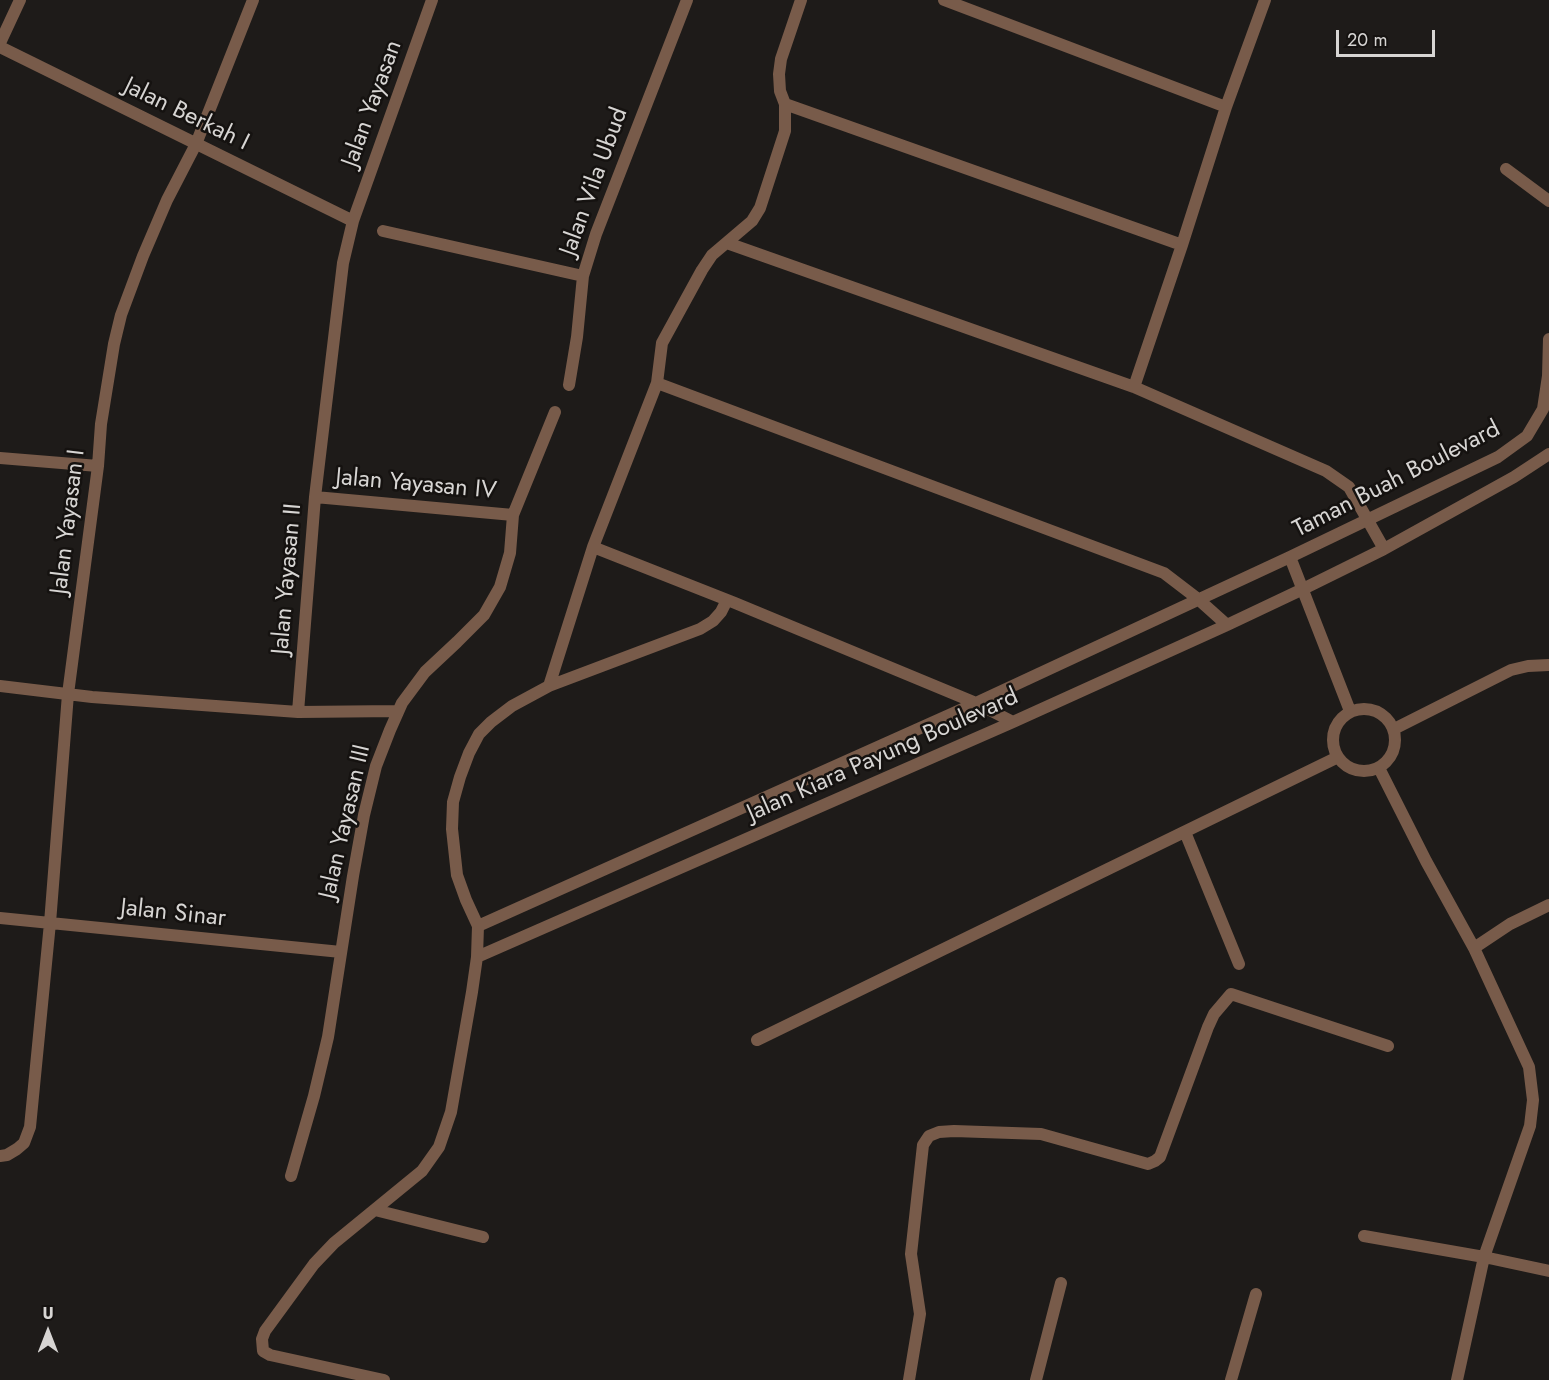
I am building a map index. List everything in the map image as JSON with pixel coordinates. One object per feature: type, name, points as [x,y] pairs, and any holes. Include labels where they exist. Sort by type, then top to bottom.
[{"type":"street","points":[[0,45],[20,0]]},
{"type":"street","name":"Jalan Yayasan I","points":[[0,1156],[7,1155],[24,1143],[30,1127],[50,922],[68,694],[98,466],[101,424],[114,344],[121,315],[143,256],[167,200],[196,144],[253,0]]},
{"type":"street","name":"Jalan Yayasan","points":[[353,221],[432,0]]},
{"type":"street","name":"Jalan Vila Ubud","points":[[569,385],[577,337],[583,276],[596,234],[687,0]]},
{"type":"street","points":[[549,686],[593,547],[657,383],[662,343],[712,255],[752,221],[760,208],[784,131],[784,104],[780,91],[779,74],[781,59],[801,0]]},
{"type":"street","points":[[944,0],[1226,107]]},
{"type":"street","points":[[1134,387],[1226,107],[1265,0]]},
{"type":"street","name":"Jalan Berkah I","points":[[0,45],[353,221]]},
{"type":"street","points":[[784,104],[1182,245]]},
{"type":"street","points":[[1506,169],[1549,201]]},
{"type":"street","name":"Jalan Yayasan II","points":[[298,712],[315,497],[343,263],[353,221]]},
{"type":"street","points":[[383,231],[583,276]]},
{"type":"street","points":[[727,243],[1134,387],[1326,471],[1349,486],[1384,549]]},
{"type":"street","name":"Taman Buah Boulevard","points":[[1290,557],[1498,457],[1527,436],[1543,410],[1548,376],[1549,339]]},
{"type":"street","points":[[657,383],[1164,573],[1227,625]]},
{"type":"street","name":"Jalan Yayasan III","points":[[291,1176],[328,1037],[353,876],[376,766],[402,703],[425,672],[484,615],[500,587],[510,553],[513,515],[555,412]]},
{"type":"street","name":"Jalan Kiara Payung Boulevard","points":[[477,957],[1013,722],[1304,590],[1384,549],[1514,477],[1549,454]]},
{"type":"street","points":[[0,458],[98,466]]},
{"type":"street","name":"Jalan Yayasan IV","points":[[315,497],[513,515]]},
{"type":"street","points":[[593,547],[976,703],[1013,722]]},
{"type":"street","points":[[1290,557],[1350,711]]},
{"type":"street","name":"Jalan Kiara Payung Boulevard","points":[[478,926],[976,703],[1290,557]]},
{"type":"street","points":[[384,1380],[270,1355],[263,1351],[262,1339],[265,1331],[314,1264],[334,1243],[422,1171],[439,1147],[451,1112],[477,957],[478,926],[457,875],[452,830],[459,777],[469,753],[479,734],[512,706],[549,686],[700,628],[713,621],[727,600]]},
{"type":"street","points":[[1394,729],[1511,670],[1549,665]]},
{"type":"street","points":[[0,686],[68,694],[298,712],[398,711]]},
{"type":"street","points":[[1367,708],[1384,714],[1394,729],[1396,744],[1390,758],[1379,768],[1364,772],[1349,768],[1338,757],[1332,740],[1336,723],[1350,711],[1367,708]]},
{"type":"street","points":[[757,1040],[1338,757]]},
{"type":"street","points":[[1379,768],[1426,861],[1474,948],[1529,1067],[1533,1100],[1530,1126],[1484,1257],[1457,1380]]},
{"type":"street","points":[[1185,832],[1239,964]]},
{"type":"street","points":[[1474,948],[1509,924],[1549,905]]},
{"type":"street","name":"Jalan Sinar","points":[[0,918],[341,952]]},
{"type":"street","points":[[909,1380],[920,1314],[911,1254],[923,1145],[929,1136],[939,1132],[1041,1134],[1148,1164],[1155,1161],[1160,1157],[1208,1027],[1214,1014],[1231,993],[1388,1046]]},
{"type":"street","points":[[375,1210],[483,1237]]},
{"type":"street","points":[[1364,1236],[1549,1271]]},
{"type":"street","points":[[1036,1380],[1060,1282]]},
{"type":"street","points":[[1231,1380],[1256,1294]]}]
